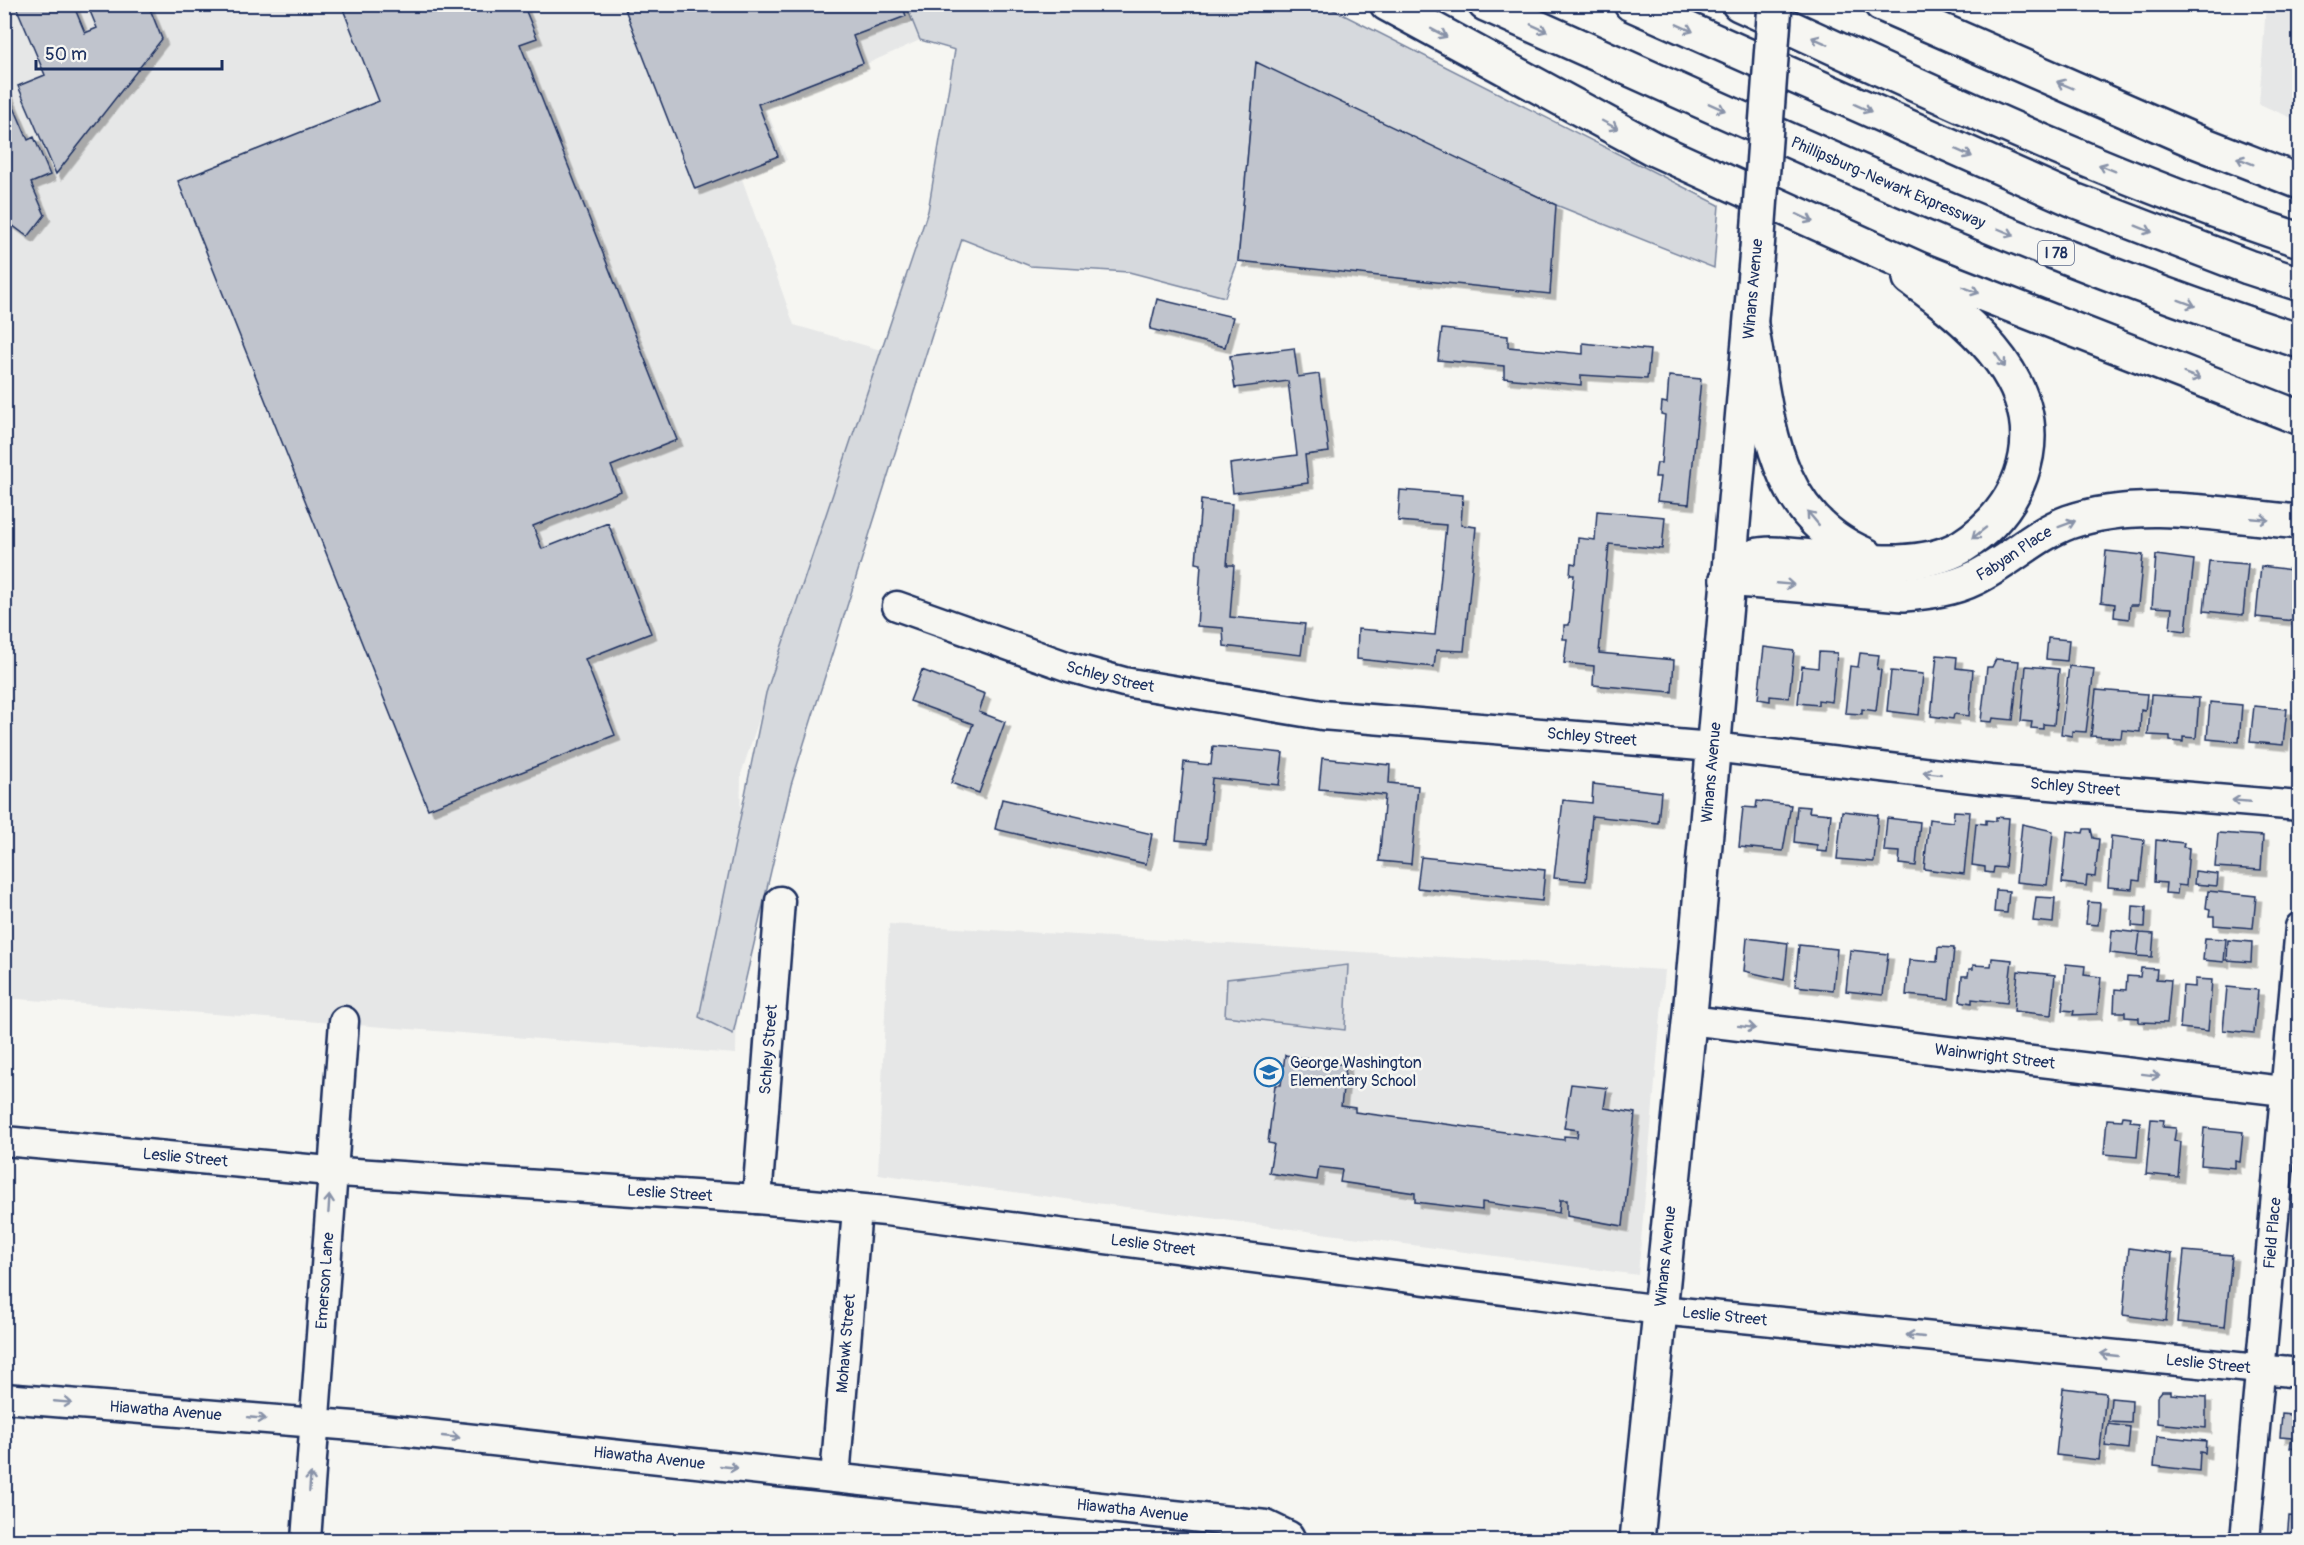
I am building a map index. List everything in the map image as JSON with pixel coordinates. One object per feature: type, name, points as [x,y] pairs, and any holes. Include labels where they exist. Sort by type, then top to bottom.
[{"type":"main road","points":[[1387,4],[1654,149],[1859,243],[1921,270],[2300,418]]},
{"type":"main road","name":"Phillipsburg-Newark Expressway","points":[[1485,4],[1817,152],[2065,257],[2150,290],[2300,341]]},
{"type":"main road","points":[[1631,4],[2076,201],[2237,264],[2300,284]]},
{"type":"main road","points":[[1739,4],[2097,164],[2182,198],[2300,240]]},
{"type":"main road","name":"Winans Avenue","points":[[1637,1540],[1689,1020],[1751,325],[1774,4]]},
{"type":"main road","points":[[1881,4],[2195,141],[2300,182]]},
{"type":"main road","points":[[1727,579],[1745,560],[1767,554],[1900,561],[1945,554],[1959,548],[1989,525],[2018,484],[2029,450],[2029,433],[2016,386],[1987,343],[1937,298],[1859,243]]},
{"type":"main road","points":[[1751,325],[1774,450],[1789,486],[1811,518],[1836,541],[1865,555],[1900,561]]},
{"type":"main road","name":"Fabyan Place","points":[[1727,579],[1904,594],[1923,593],[1959,585],[2052,530],[2069,522],[2107,513],[2172,511],[2300,522]]},
{"type":"street","name":"Schley Street","points":[[897,606],[1069,667],[1124,682],[1322,716],[1713,747],[1990,780],[2300,806]]},
{"type":"street","name":"Schley Street","points":[[757,1199],[780,901]]},
{"type":"street","name":"Field Place","points":[[2245,1540],[2261,1370],[2293,1093],[2300,927]]},
{"type":"street","name":"Wainwright Street","points":[[1689,1020],[2293,1093]]},
{"type":"street","name":"Emerson Lane","points":[[306,1540],[331,1171],[344,1021]]},
{"type":"street","name":"Leslie Street","points":[[4,1141],[331,1171],[757,1199],[857,1209],[1660,1310],[2300,1374]]},
{"type":"street","name":"Mohawk Street","points":[[836,1478],[857,1209]]},
{"type":"street","name":"Hiawatha Avenue","points":[[4,1398],[314,1423],[836,1478],[1266,1526],[1290,1538]]},
{"type":"shaded area","points":[[4,5],[906,5],[920,40],[766,109],[787,160],[742,179],[794,325],[881,350],[741,774],[736,1054],[5,998]]},
{"type":"shaded area","points":[[906,5],[1324,5],[1719,205],[1714,268],[1556,205],[1256,63],[1238,261],[1225,297],[1129,272],[1030,266],[962,239],[791,785],[733,1034],[699,1017],[766,693],[928,211],[955,50],[920,40]]},
{"type":"shaded area","points":[[2266,5],[2299,5],[2299,121],[2259,104]]},
{"type":"shaded area","name":"George Washington Elementary School","points":[[889,924],[1665,970],[1638,1275],[878,1174]]},
{"type":"shaded area","points":[[1348,965],[1345,1030],[1225,1016],[1227,979]]},
{"type":"building","points":[[15,4],[73,4],[85,33],[97,28],[87,4],[148,4],[162,39],[56,174],[18,86],[45,75]]},
{"type":"building","points":[[341,4],[523,4],[537,38],[520,44],[677,440],[611,466],[621,491],[533,526],[542,549],[608,523],[651,633],[585,659],[615,735],[428,809],[178,181],[379,101]]},
{"type":"building","points":[[623,4],[902,4],[906,16],[853,36],[863,63],[758,104],[778,156],[695,189]]},
{"type":"building","points":[[1256,62],[1556,205],[1550,294],[1238,261]]},
{"type":"building","points":[[4,84],[28,140],[34,137],[50,175],[31,183],[45,215],[28,237],[4,219]]},
{"type":"building","points":[[1157,299],[1233,317],[1225,347],[1150,329]]},
{"type":"building","points":[[1442,329],[1508,336],[1508,347],[1583,354],[1583,343],[1650,350],[1647,379],[1581,375],[1581,385],[1504,378],[1504,366],[1438,360]]},
{"type":"building","points":[[1294,348],[1298,377],[1319,374],[1329,452],[1305,455],[1308,483],[1233,493],[1230,464],[1297,455],[1288,381],[1235,388],[1230,356]]},
{"type":"building","points":[[1669,376],[1701,379],[1689,504],[1657,501],[1660,477],[1655,477],[1657,463],[1661,463],[1665,415],[1661,414],[1662,402],[1667,403]]},
{"type":"building","points":[[1400,490],[1463,495],[1461,525],[1476,527],[1464,651],[1436,650],[1434,667],[1357,659],[1358,629],[1435,635],[1446,525],[1398,521]]},
{"type":"building","points":[[1201,500],[1232,504],[1227,565],[1234,565],[1230,617],[1305,624],[1301,655],[1224,646],[1223,628],[1197,626],[1201,564],[1196,563]]},
{"type":"building","points":[[1597,511],[1665,517],[1662,549],[1609,544],[1599,653],[1674,660],[1672,692],[1593,685],[1594,666],[1564,663],[1567,639],[1563,639],[1564,625],[1569,625],[1574,575],[1570,575],[1571,563],[1576,564],[1578,538],[1595,540]]},
{"type":"building","points":[[2106,551],[2143,555],[2138,605],[2130,605],[2129,619],[2114,617],[2115,604],[2101,602]]},
{"type":"building","points":[[2156,555],[2194,560],[2186,631],[2170,629],[2172,608],[2152,607]]},
{"type":"building","points":[[2209,561],[2248,564],[2243,615],[2204,611]]},
{"type":"building","points":[[2261,566],[2300,571],[2295,621],[2256,617]]},
{"type":"building","points":[[2048,638],[2069,640],[2067,661],[2046,659]]},
{"type":"building","points":[[1764,647],[1794,651],[1789,698],[1770,696],[1770,701],[1758,699]]},
{"type":"building","points":[[1819,652],[1837,653],[1832,702],[1818,700],[1818,705],[1798,703],[1802,666],[1818,668]]},
{"type":"building","points":[[1860,653],[1879,655],[1877,669],[1881,670],[1876,711],[1862,709],[1862,714],[1845,713],[1850,666],[1858,667]]},
{"type":"building","points":[[1937,655],[1957,657],[1956,668],[1973,670],[1969,716],[1954,714],[1953,719],[1931,716]]},
{"type":"building","points":[[1996,659],[2019,661],[2013,720],[1993,718],[1992,722],[1981,721],[1987,667],[1992,667]]},
{"type":"building","points":[[2026,666],[2059,669],[2054,725],[2043,724],[2043,729],[2031,728],[2032,722],[2021,721]]},
{"type":"building","points":[[2069,666],[2094,669],[2086,732],[2072,731],[2072,736],[2061,734]]},
{"type":"building","points":[[922,670],[985,694],[979,712],[1005,722],[979,793],[951,783],[973,724],[910,701]]},
{"type":"building","points":[[1891,671],[1923,674],[1919,715],[1887,711]]},
{"type":"building","points":[[2096,690],[2147,694],[2145,711],[2141,710],[2140,732],[2122,730],[2121,738],[2091,736]]},
{"type":"building","points":[[2151,695],[2199,698],[2196,738],[2183,737],[2183,742],[2170,741],[2170,736],[2148,735]]},
{"type":"building","points":[[2210,702],[2242,705],[2239,742],[2207,739]]},
{"type":"building","points":[[2254,706],[2287,709],[2283,745],[2250,742]]},
{"type":"building","points":[[1213,746],[1283,753],[1279,785],[1212,778],[1206,843],[1176,840],[1184,762],[1211,765]]},
{"type":"building","points":[[1322,758],[1390,765],[1389,783],[1418,786],[1411,864],[1379,861],[1385,795],[1319,789]]},
{"type":"building","points":[[1593,784],[1661,792],[1658,823],[1592,816],[1586,881],[1554,878],[1563,800],[1592,803]]},
{"type":"building","points":[[1002,799],[1152,834],[1146,864],[995,829]]},
{"type":"building","points":[[1757,801],[1791,805],[1783,851],[1739,847],[1743,807],[1756,808]]},
{"type":"building","points":[[1797,806],[1810,807],[1809,812],[1831,814],[1827,852],[1817,851],[1817,845],[1794,842]]},
{"type":"building","points":[[1842,811],[1878,815],[1874,862],[1837,859]]},
{"type":"building","points":[[1954,811],[1970,812],[1964,874],[1924,869],[1929,819],[1953,822]]},
{"type":"building","points":[[1996,817],[2009,818],[2005,868],[1994,867],[1993,873],[1985,872],[1985,867],[1972,865],[1976,823],[1986,824],[1986,820],[1996,821]]},
{"type":"building","points":[[1887,818],[1920,822],[1916,866],[1899,864],[1900,852],[1884,851]]},
{"type":"building","points":[[2022,824],[2053,831],[2047,885],[2016,882]]},
{"type":"building","points":[[2084,829],[2091,829],[2093,838],[2099,839],[2095,877],[2087,876],[2086,886],[2062,883],[2067,831],[2083,833]]},
{"type":"building","points":[[2218,833],[2263,836],[2261,870],[2215,867]]},
{"type":"building","points":[[2111,836],[2144,840],[2140,881],[2133,880],[2132,889],[2108,887]]},
{"type":"building","points":[[2156,840],[2184,843],[2183,847],[2189,848],[2186,886],[2178,885],[2177,894],[2165,893],[2166,883],[2154,882]]},
{"type":"building","points":[[1421,857],[1545,870],[1542,901],[1417,888]]},
{"type":"building","points":[[2195,871],[2218,874],[2217,886],[2194,884]]},
{"type":"building","points":[[1996,890],[2009,891],[2007,913],[1994,912]]},
{"type":"building","points":[[2208,891],[2256,896],[2253,928],[2214,925],[2214,916],[2209,916],[2210,909],[2206,908]]},
{"type":"building","points":[[2036,897],[2055,898],[2053,923],[2033,921]]},
{"type":"building","points":[[2088,902],[2100,903],[2098,925],[2086,924]]},
{"type":"building","points":[[2133,906],[2146,907],[2145,927],[2132,926]]},
{"type":"building","points":[[2112,930],[2140,933],[2137,956],[2110,953]]},
{"type":"building","points":[[2140,933],[2154,934],[2152,957],[2137,956]]},
{"type":"building","points":[[1747,938],[1788,943],[1784,980],[1744,971]]},
{"type":"building","points":[[2205,938],[2226,939],[2224,962],[2203,960]]},
{"type":"building","points":[[2228,940],[2252,942],[2251,962],[2227,960]]},
{"type":"building","points":[[1799,945],[1837,949],[1833,990],[1795,986]]},
{"type":"building","points":[[1938,947],[1954,948],[1949,999],[1906,995],[1909,960],[1937,962]]},
{"type":"building","points":[[1850,950],[1888,954],[1883,995],[1846,991]]},
{"type":"building","points":[[1992,958],[2012,960],[2007,1003],[1972,999],[1972,1003],[1960,1001],[1962,976],[1968,976],[1969,969],[1973,969],[1973,965],[1991,966]]},
{"type":"building","points":[[2066,964],[2085,966],[2084,975],[2101,977],[2097,1014],[2073,1015],[2074,1011],[2062,1010]]},
{"type":"building","points":[[2141,968],[2157,969],[2156,979],[2171,980],[2167,1023],[2139,1022],[2139,1018],[2125,1017],[2125,1012],[2114,1012],[2115,989],[2126,990],[2127,976],[2140,977]]},
{"type":"building","points":[[2018,971],[2055,975],[2051,1015],[2014,1011]]},
{"type":"building","points":[[2195,979],[2212,980],[2208,1031],[2180,1028],[2183,986],[2195,987]]},
{"type":"building","points":[[2227,987],[2258,990],[2254,1033],[2223,1030]]},
{"type":"building","points":[[1285,1055],[1346,1065],[1341,1106],[1355,1108],[1355,1112],[1564,1140],[1564,1136],[1577,1137],[1578,1130],[1564,1128],[1571,1084],[1607,1088],[1604,1108],[1635,1113],[1623,1226],[1567,1216],[1567,1200],[1560,1200],[1559,1213],[1482,1202],[1482,1210],[1415,1202],[1415,1193],[1340,1182],[1342,1170],[1319,1167],[1317,1180],[1269,1173],[1274,1144],[1268,1143],[1275,1085],[1281,1085]]},
{"type":"building","points":[[2123,1116],[2131,1117],[2130,1121],[2140,1122],[2137,1157],[2104,1154],[2107,1119],[2122,1120]]},
{"type":"building","points":[[2151,1119],[2164,1120],[2163,1127],[2176,1128],[2174,1141],[2181,1142],[2178,1177],[2146,1174]]},
{"type":"building","points":[[2204,1128],[2243,1132],[2240,1162],[2235,1161],[2235,1168],[2201,1165]]},
{"type":"building","points":[[2129,1248],[2172,1254],[2166,1321],[2123,1315]]},
{"type":"building","points":[[2184,1251],[2232,1255],[2225,1327],[2177,1322]]},
{"type":"building","points":[[2300,1278],[2300,1321],[2295,1321]]},
{"type":"building","points":[[2063,1388],[2106,1393],[2099,1460],[2056,1455]]},
{"type":"building","points":[[2162,1391],[2206,1397],[2206,1428],[2157,1423],[2157,1397]]},
{"type":"building","points":[[2111,1398],[2132,1400],[2131,1423],[2109,1422]]},
{"type":"building","points":[[2282,1414],[2300,1416],[2300,1450],[2290,1448],[2292,1438],[2280,1437]]},
{"type":"building","points":[[2108,1424],[2130,1427],[2128,1449],[2105,1446]]},
{"type":"building","points":[[2157,1436],[2206,1441],[2205,1453],[2200,1452],[2199,1471],[2154,1466]]},
{"type":"building","points":[[2289,1516],[2300,1517],[2300,1540],[2287,1540]]},
{"type":"place","name":"George Washington Elementary School","points":[[1269,1072]]}]
